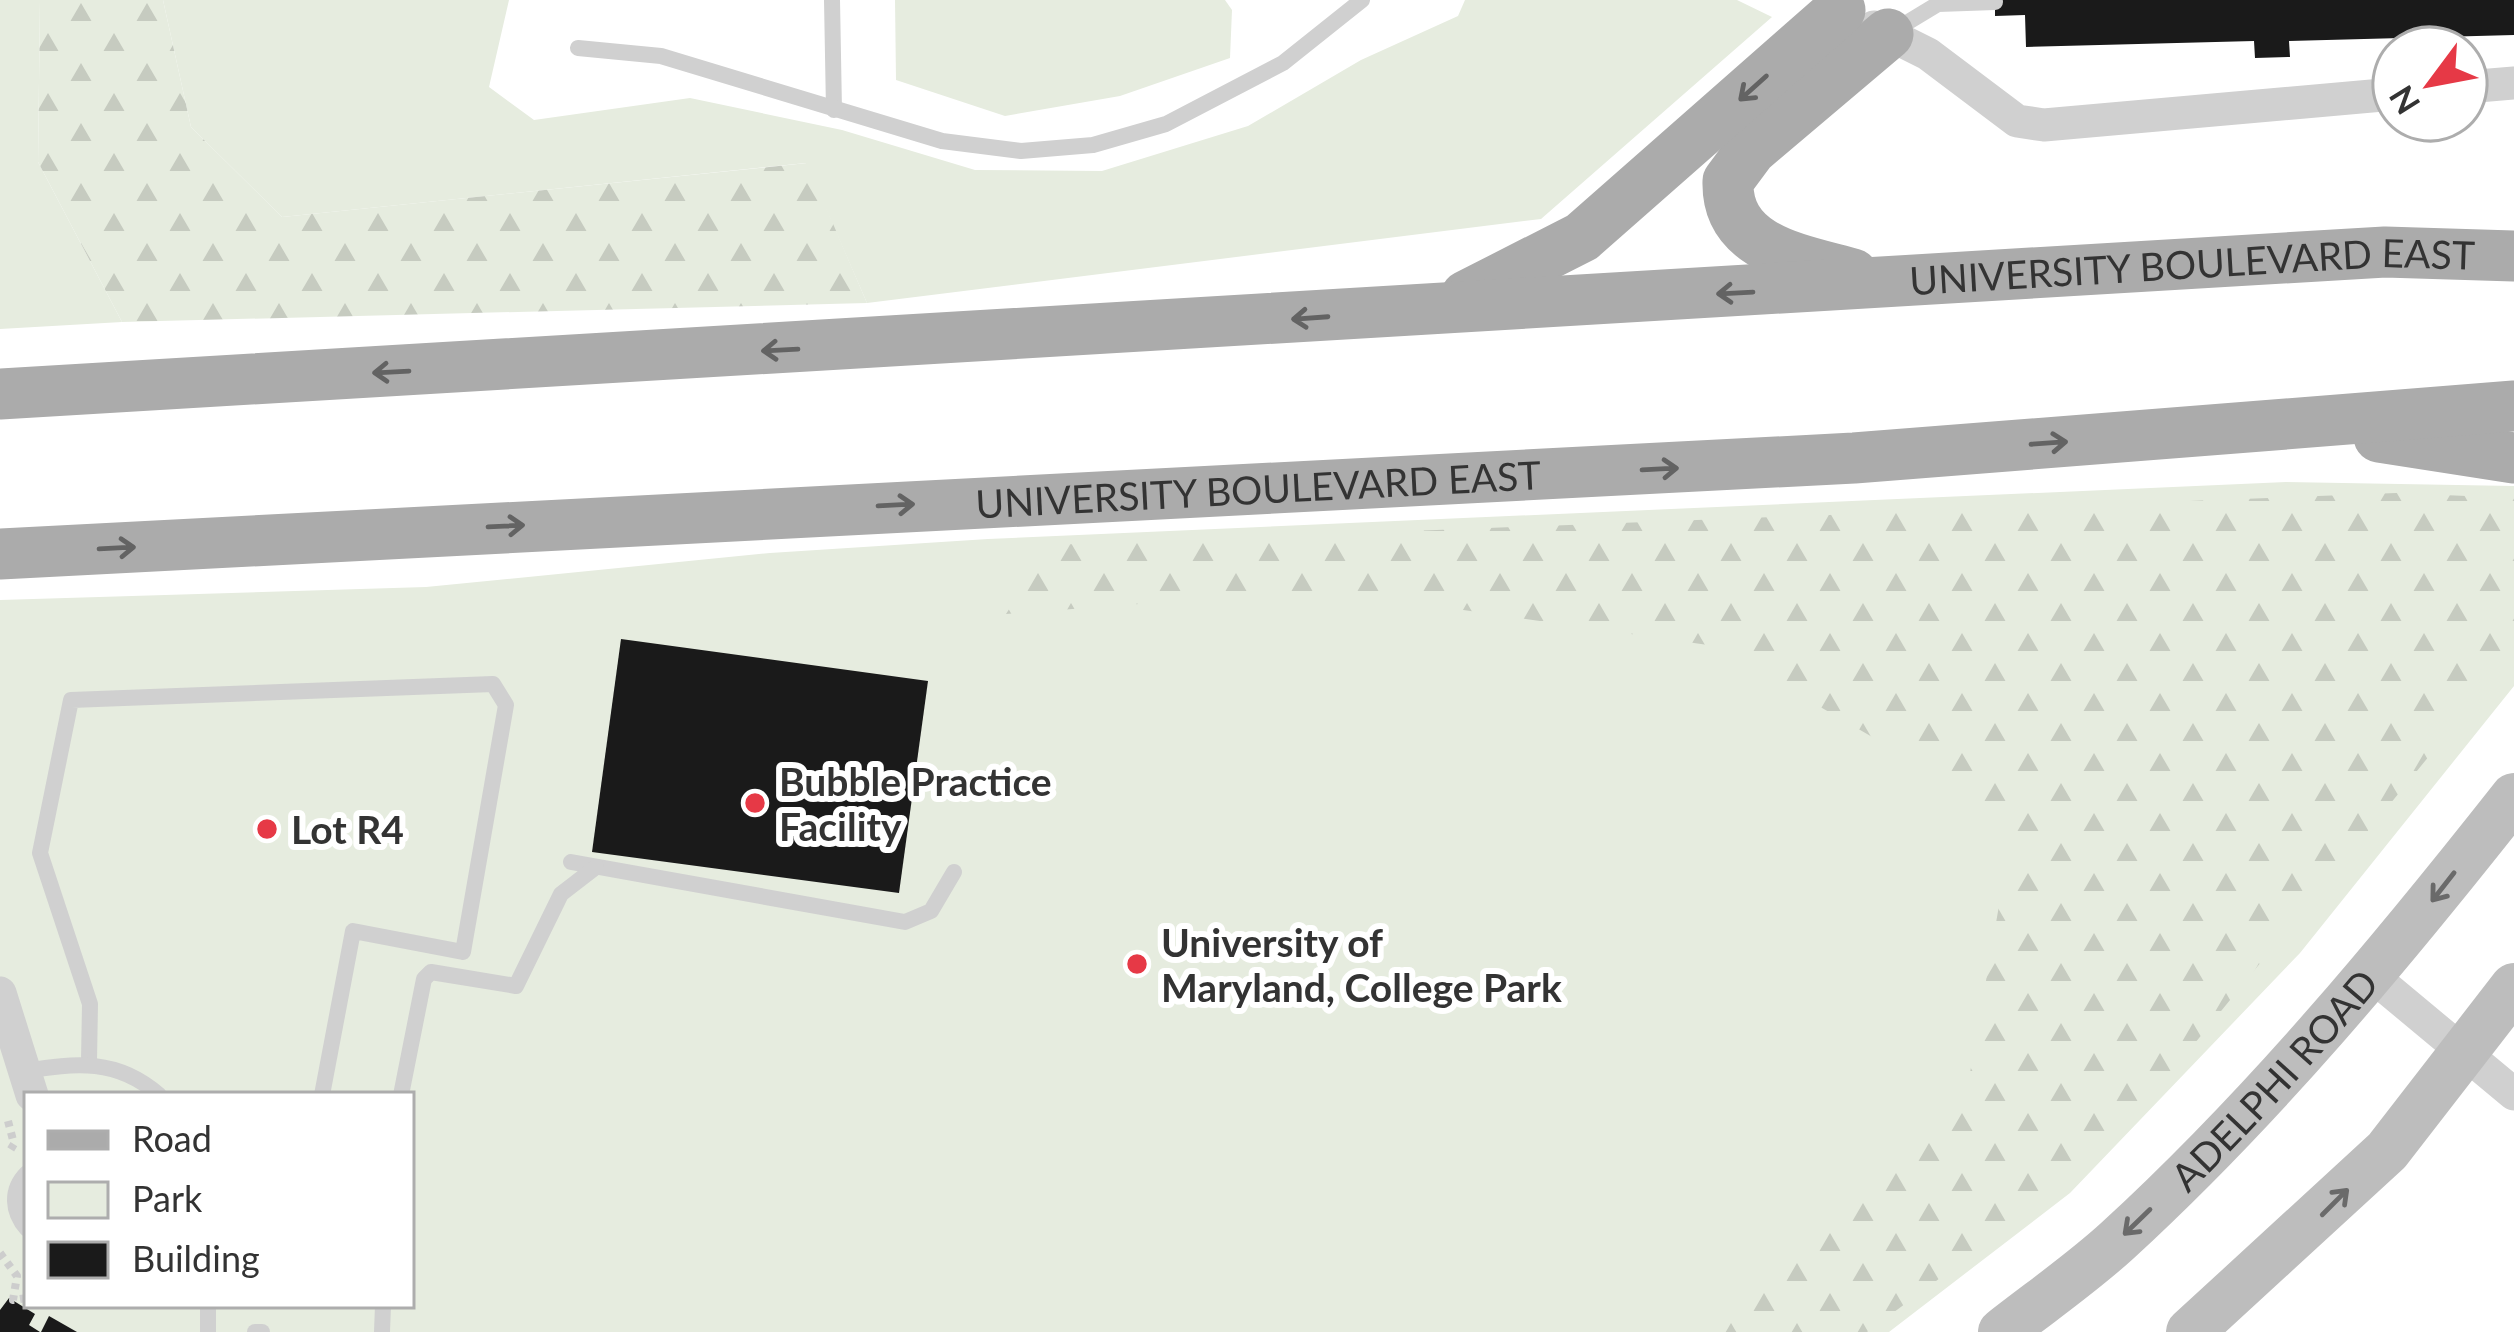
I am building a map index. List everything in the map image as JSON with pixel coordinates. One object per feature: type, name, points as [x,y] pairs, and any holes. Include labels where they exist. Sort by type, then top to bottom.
[{"type":"main road","points":[[1427,309],[1513,276],[1582,237],[1836,4]]},
{"type":"main road","points":[[1888,34],[1751,150],[1728,181],[1727,199],[1732,217],[1751,240],[1894,285]]},
{"type":"main road","points":[[2385,252],[2514,224]]},
{"type":"main road","name":"UNIVERSITY BOULEVARD EAST","points":[[0,394],[1894,285],[2385,252],[2514,256]]},
{"type":"main road","name":"UNIVERSITY BOULEVARD EAST","points":[[0,554],[1543,476],[2302,425],[2514,406]]},
{"type":"main road","points":[[2302,425],[2514,458]]},
{"type":"main road","name":"ADELPHI ROAD","points":[[2002,1332],[2113,1245],[2213,1148],[2371,975],[2514,797]]},
{"type":"main road","points":[[2190,1332],[2386,1150],[2514,987]]},
{"type":"street","points":[[1836,4],[1943,64],[2000,111],[2044,125],[2370,96]]},
{"type":"street","points":[[2371,975],[2514,1094]]},
{"type":"street","points":[[0,993],[20,1092]]},
{"type":"lane","points":[[832,0],[834,110]]},
{"type":"lane","points":[[578,48],[661,56],[942,141],[1021,151],[1093,145],[1166,124],[1283,63],[1362,0]]},
{"type":"lane","points":[[1888,34],[1938,4],[1995,2]]},
{"type":"lane","points":[[88,1061],[90,1004],[40,853],[71,700],[493,684],[506,705],[463,952],[353,931],[323,1092]]},
{"type":"lane","points":[[571,862],[905,922],[931,911],[953,872]]},
{"type":"lane","points":[[402,1092],[424,979],[431,972],[516,986],[561,894],[596,867]]},
{"type":"lane","points":[[20,1092],[88,1061],[137,1076],[156,1092]]},
{"type":"lane","points":[[0,1170],[24,1175],[15,1210],[24,1224]]},
{"type":"path","points":[[0,1170],[14,1144],[20,1092]]},
{"type":"path","points":[[0,1253],[17,1276],[13,1300],[24,1298]]},
{"type":"green space","points":[[0,0],[40,0],[38,162],[122,322],[0,329]]},
{"type":"green space","points":[[40,0],[163,0],[191,127],[282,217],[807,163],[867,303],[122,322],[38,162]]},
{"type":"green space","points":[[163,0],[509,0],[489,87],[534,120],[690,98],[842,130],[975,170],[1102,171],[1248,126],[1361,60],[1458,16],[1465,0],[1737,0],[1772,17],[1541,219],[867,303],[806,163],[282,217],[191,127]]},
{"type":"green space","points":[[895,0],[1225,0],[1232,10],[1230,58],[1120,96],[1005,116],[896,80]]},
{"type":"green space","name":"University of Maryland, College Park","points":[[2286,482],[2514,486],[2514,686],[2300,953],[2070,1193],[1889,1332],[0,1332],[0,600],[426,587],[770,553],[988,539]]},
{"type":"green space","points":[[2396,493],[2514,498],[2514,652],[2155,1092],[2062,1188],[1867,1332],[1701,1332],[1892,1155],[1970,1073],[2014,819],[1715,646],[1324,590],[1006,614],[1050,545]]},
{"type":"building","points":[[1995,0],[2514,0],[2514,35],[2490,36],[2490,24],[2370,24],[2370,39],[2289,41],[2290,57],[2255,58],[2254,41],[2026,47],[2025,15],[1995,16]]},
{"type":"building","name":"Bubble Practice Facility","points":[[621,639],[928,681],[899,893],[592,852]]},
{"type":"building","points":[[9,1298],[35,1314],[29,1325],[40,1332],[0,1332],[0,1310]]},
{"type":"building","points":[[49,1316],[77,1332],[41,1332]]},
{"type":"place","name":"Bubble Practice Facility","points":[[755,803]]},
{"type":"place","name":"Lot R4","points":[[267,829]]},
{"type":"place","name":"University of Maryland, College Park","points":[[1137,964]]}]
